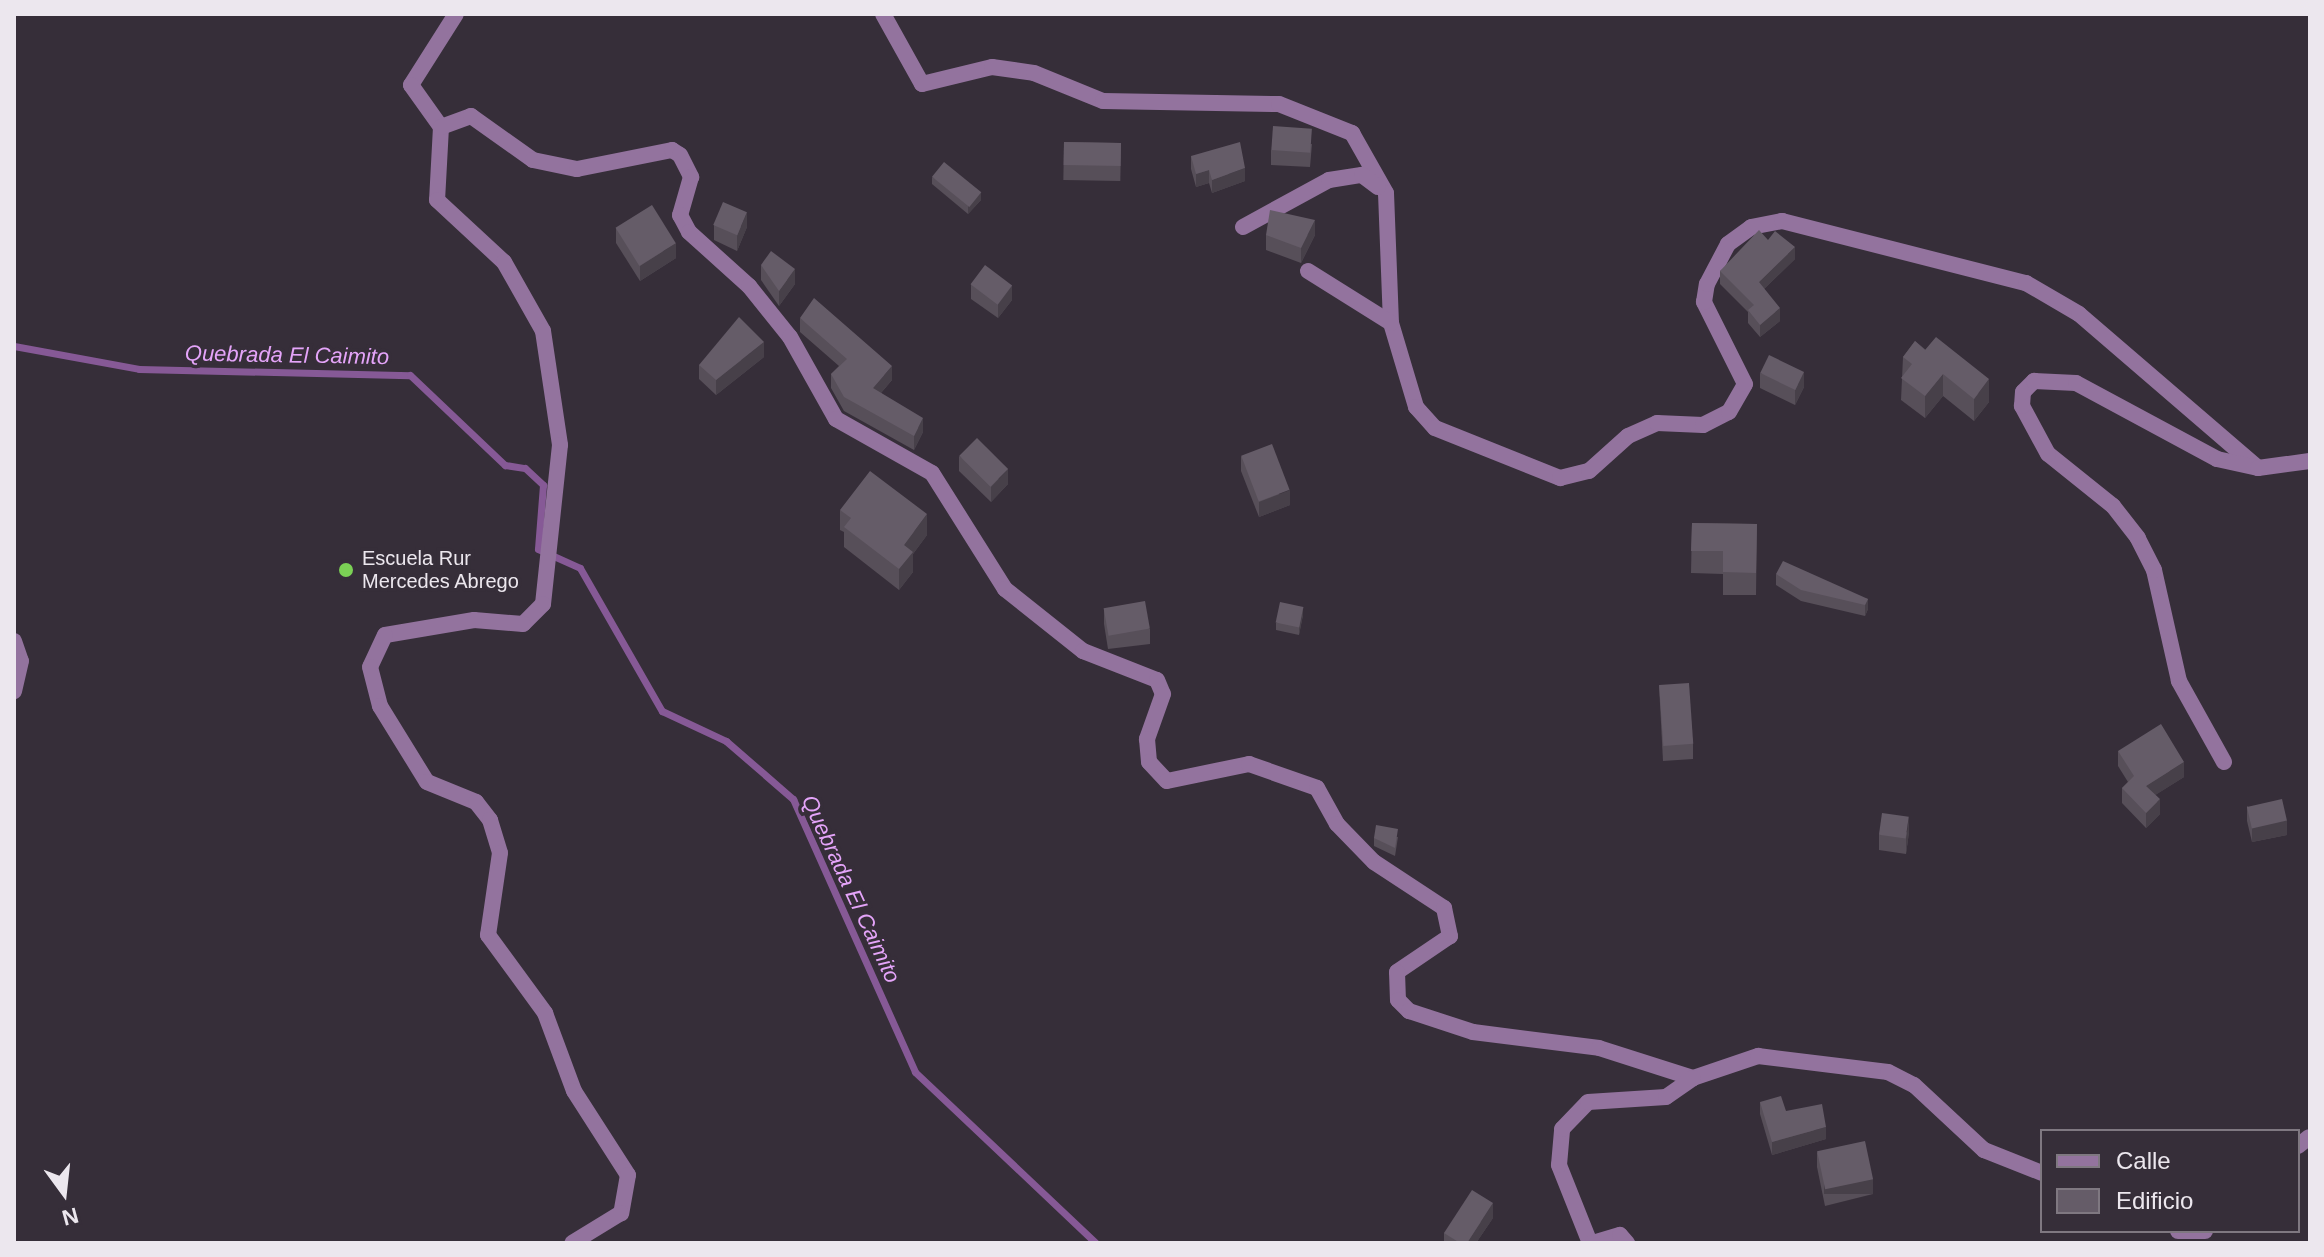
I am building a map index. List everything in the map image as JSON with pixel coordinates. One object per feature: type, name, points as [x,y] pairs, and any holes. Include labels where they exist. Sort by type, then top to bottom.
[{"type":"street","points":[[456,14],[411,85],[441,127],[437,200],[504,262],[543,331],[560,445],[543,604],[523,624],[474,620],[385,635],[370,667],[380,706],[427,782],[476,802],[490,820],[500,853],[488,935],[545,1013],[574,1091],[628,1175],[630,1197],[621,1213],[574,1243]]},
{"type":"street","points":[[883,14],[922,84],[992,67],[1034,73],[1103,101],[1279,104],[1352,133],[1386,193],[1391,323],[1401,376],[1435,428],[1560,478],[1576,477],[1657,423],[1703,425],[1729,412],[1745,384],[1704,302],[1707,284],[1728,244],[1751,227],[1782,221],[2026,283],[2079,314],[2258,468]]},
{"type":"street","points":[[441,127],[471,116],[533,160],[577,169],[672,150],[680,155],[691,177],[680,215],[689,232],[749,286],[790,337],[836,419],[932,473],[1005,589],[1083,651],[1157,680],[1163,694],[1147,739],[1149,762],[1167,781],[1249,764],[1317,788],[1337,824],[1374,862],[1444,908],[1450,936],[1404,961],[1395,983],[1398,1000],[1473,1032],[1555,1038],[1693,1078]]},
{"type":"street","points":[[1243,227],[1329,180],[1362,175],[1386,193]]},
{"type":"street","points":[[1308,271],[1391,323]]},
{"type":"street","points":[[2224,762],[2179,681],[2154,570],[2138,538],[2113,506],[2048,454],[2022,406],[2023,392],[2034,381],[2097,389],[2217,459],[2258,468],[2310,461]]},
{"type":"street","points":[[14,641],[21,661],[14,691]]},
{"type":"street","points":[[1627,1243],[1620,1235],[1592,1243],[1559,1165],[1562,1129],[1588,1102],[1666,1097],[1693,1078],[1758,1056],[1888,1072],[1914,1085],[1984,1150],[2040,1172]]},
{"type":"building","points":[[1273,126],[1312,129],[1310,153],[1271,150]]},
{"type":"building","points":[[1064,142],[1121,143],[1121,166],[1064,165]]},
{"type":"building","points":[[1240,142],[1245,168],[1212,180],[1209,170],[1196,174],[1191,156]]},
{"type":"building","points":[[944,162],[981,192],[969,207],[932,177]]},
{"type":"building","points":[[723,202],[747,212],[737,235],[713,225]]},
{"type":"building","points":[[652,205],[676,243],[639,266],[616,228]]},
{"type":"building","points":[[1270,210],[1315,220],[1301,248],[1266,235]]},
{"type":"building","points":[[1759,230],[1768,240],[1775,231],[1795,247],[1759,282],[1780,308],[1760,325],[1748,310],[1754,305],[1720,271]]},
{"type":"building","points":[[771,251],[795,269],[779,291],[761,265]]},
{"type":"building","points":[[985,265],[1012,285],[998,305],[971,284]]},
{"type":"building","points":[[814,298],[892,366],[873,388],[923,418],[914,436],[844,397],[831,374],[847,359],[800,318]]},
{"type":"building","points":[[739,317],[764,342],[716,380],[699,365]]},
{"type":"building","points":[[1936,337],[1989,379],[1974,399],[1943,374],[1925,396],[1901,378],[1912,364],[1903,357],[1915,341],[1925,350]]},
{"type":"building","points":[[1769,355],[1804,372],[1795,390],[1760,373]]},
{"type":"building","points":[[977,438],[1008,469],[990,487],[959,456]]},
{"type":"building","points":[[1272,444],[1290,490],[1259,502],[1241,456]]},
{"type":"building","points":[[870,471],[927,514],[904,545],[913,552],[899,569],[844,527],[851,518],[840,510]]},
{"type":"building","points":[[1692,523],[1757,524],[1756,573],[1723,572],[1723,551],[1691,551]]},
{"type":"building","points":[[1783,561],[1868,599],[1865,605],[1801,590],[1776,574]]},
{"type":"building","points":[[1145,601],[1150,629],[1109,636],[1104,608]]},
{"type":"building","points":[[1280,602],[1303,607],[1299,628],[1276,623]]},
{"type":"building","points":[[1689,683],[1693,744],[1663,746],[1659,685]]},
{"type":"building","points":[[2161,724],[2184,762],[2146,786],[2160,799],[2146,813],[2122,788],[2134,776],[2118,751]]},
{"type":"building","points":[[2282,799],[2287,820],[2252,829],[2247,807]]},
{"type":"building","points":[[1882,813],[1909,817],[1906,839],[1879,835]]},
{"type":"building","points":[[1376,825],[1398,829],[1395,848],[1374,838]]},
{"type":"building","points":[[1781,1096],[1786,1111],[1822,1104],[1826,1127],[1772,1142],[1760,1102]]},
{"type":"building","points":[[1865,1141],[1873,1179],[1825,1189],[1817,1151]]},
{"type":"building","points":[[1472,1190],[1493,1203],[1467,1243],[1460,1243],[1444,1233]]},
{"type":"waterway","name":"Quebrada El Caimito","points":[[14,346],[139,369],[410,375],[505,465],[525,468],[543,485],[538,549],[580,568],[662,711],[726,741],[793,799],[915,1072],[1096,1243]]},
{"type":"place","name":"Escuela Rur Mercedes Abrego","points":[[346,570]]}]
